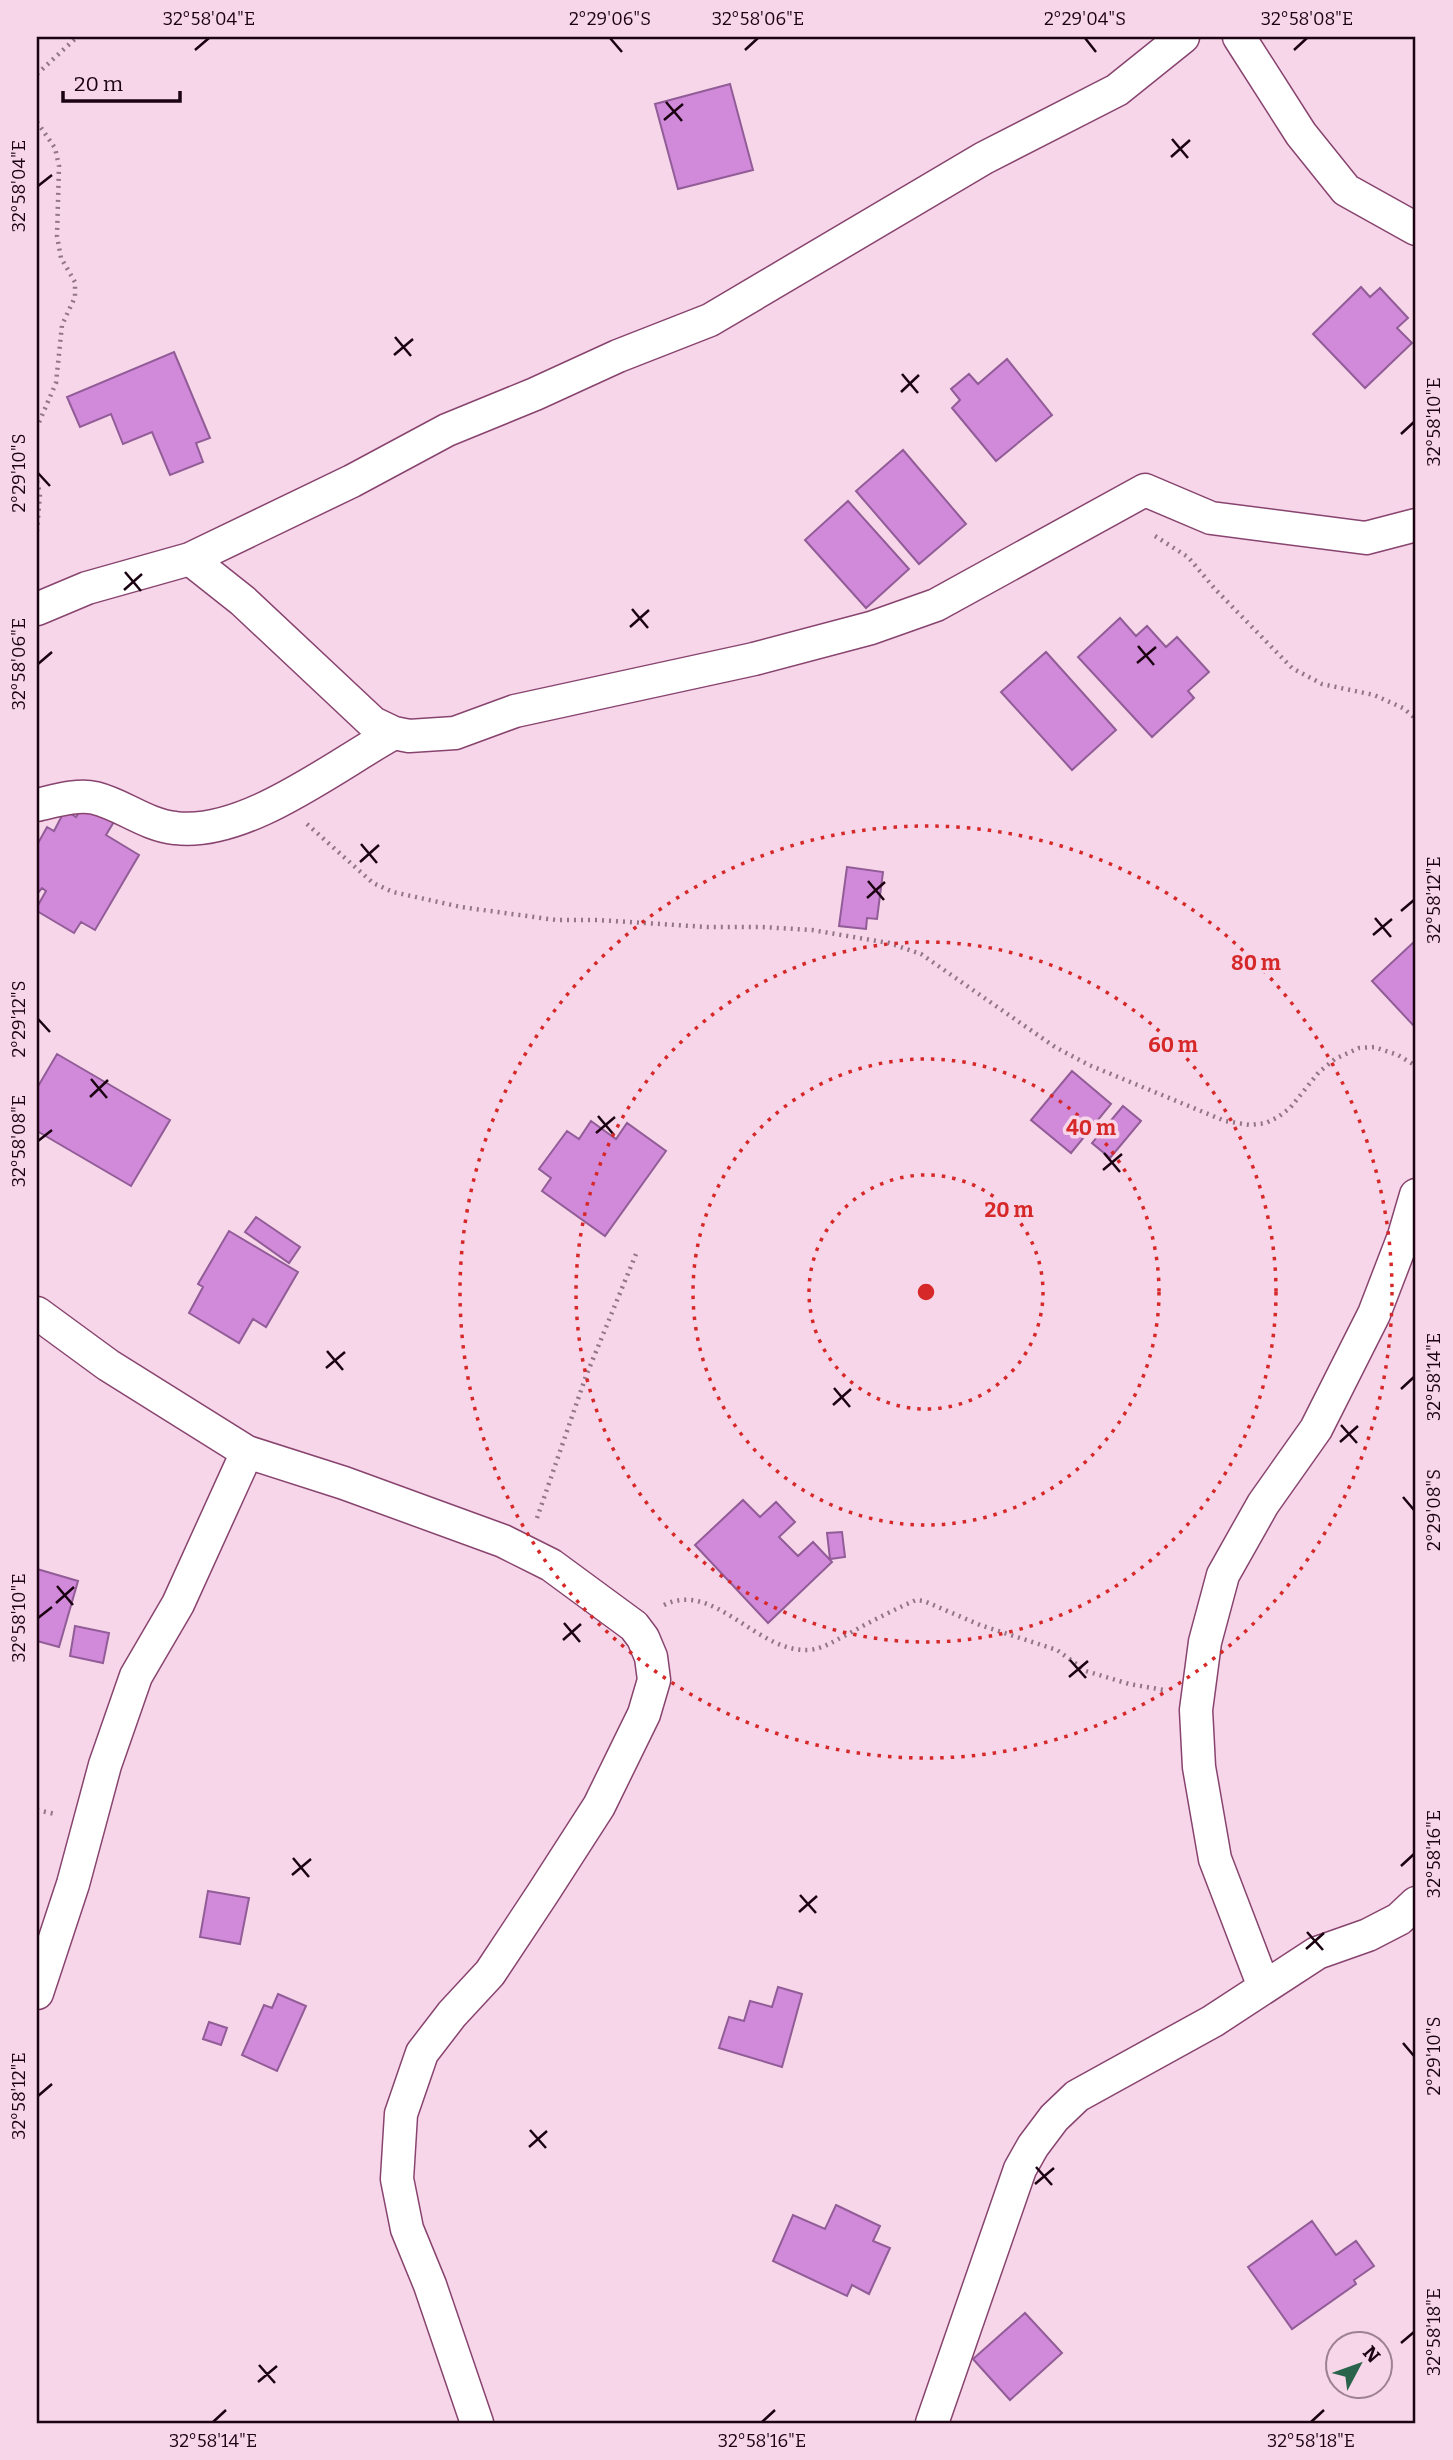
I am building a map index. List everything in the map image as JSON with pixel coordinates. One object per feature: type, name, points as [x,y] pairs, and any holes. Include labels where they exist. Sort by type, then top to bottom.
[{"type":"street","points":[[37,609],[87,588],[190,559],[352,481],[447,430],[709,320],[984,158],[1117,90],[1183,37]]},
{"type":"street","points":[[1239,37],[1301,134],[1346,190],[1416,229]]},
{"type":"street","points":[[190,559],[243,601],[373,723],[394,733],[409,736],[454,733],[515,711],[754,659],[871,628],[936,606],[1145,490],[1211,518],[1366,538],[1416,526]]},
{"type":"street","points":[[37,805],[73,798],[94,798],[148,822],[174,828],[196,829],[221,824],[254,812],[312,782],[394,733]]},
{"type":"street","points":[[1265,1987],[1215,1858],[1199,1768],[1196,1710],[1205,1642],[1223,1575],[1263,1504],[1316,1429],[1374,1314],[1404,1236],[1416,1195]]},
{"type":"street","points":[[37,1313],[108,1365],[247,1452],[344,1483],[503,1541],[551,1565],[634,1626],[643,1638],[654,1680],[645,1714],[599,1806],[490,1973],[452,2014],[422,2053],[401,2114],[397,2179],[407,2229],[430,2285],[477,2423]]},
{"type":"street","points":[[37,1993],[73,1884],[105,1765],[136,1676],[178,1604],[247,1452]]},
{"type":"street","points":[[932,2423],[1020,2169],[1054,2118],[1077,2096],[1213,2021],[1317,1953],[1368,1935],[1399,1919],[1416,1903]]},
{"type":"path","points":[[37,74],[78,37]]},
{"type":"path","points":[[37,122],[55,148],[59,166],[57,236],[61,258],[75,282],[75,297],[62,326],[56,383],[37,428]]},
{"type":"path","points":[[37,481],[40,494],[37,531]]},
{"type":"path","points":[[1145,527],[1188,557],[1215,589],[1292,668],[1322,684],[1374,695],[1403,708],[1416,719]]},
{"type":"path","points":[[254,812],[301,819],[373,883],[393,892],[461,907],[556,920],[812,930],[889,943],[921,954],[1055,1047],[1089,1065],[1225,1121],[1250,1125],[1266,1123],[1278,1117],[1290,1108],[1320,1072],[1335,1059],[1359,1048],[1374,1047],[1398,1055],[1416,1066]]},
{"type":"path","points":[[525,1552],[586,1376],[636,1254]]},
{"type":"path","points":[[634,1626],[667,1603],[692,1598],[736,1620],[764,1638],[796,1650],[811,1650],[830,1644],[916,1600],[937,1605],[959,1617],[1004,1634],[1045,1645],[1086,1671],[1100,1676],[1166,1691],[1199,1688]]},
{"type":"building","points":[[730,84],[753,170],[678,189],[655,104]]},
{"type":"building","points":[[1361,287],[1370,297],[1380,288],[1408,318],[1397,328],[1412,343],[1365,388],[1313,334]]},
{"type":"building","points":[[174,352],[210,438],[196,443],[203,462],[170,475],[152,432],[123,444],[111,414],[80,427],[67,397]]},
{"type":"building","points":[[1007,359],[1052,415],[996,461],[952,408],[960,400],[951,389],[969,374],[978,384]]},
{"type":"building","points":[[903,450],[966,524],[919,564],[856,491]]},
{"type":"building","points":[[848,501],[909,569],[866,608],[805,540]]},
{"type":"building","points":[[1120,618],[1136,636],[1147,626],[1166,647],[1177,637],[1209,672],[1188,691],[1194,698],[1152,737],[1078,657]]},
{"type":"building","points":[[1046,652],[1116,730],[1072,770],[1001,692]]},
{"type":"building","points":[[85,802],[115,820],[106,835],[139,855],[95,930],[81,922],[74,933],[37,911],[46,891],[42,888],[37,894],[37,845],[47,827],[54,831],[65,810],[76,817]]},
{"type":"building","points":[[847,867],[883,872],[877,919],[867,918],[866,929],[839,926]]},
{"type":"building","points":[[1416,940],[1416,1023],[1413,1025],[1372,981]]},
{"type":"building","points":[[57,1054],[170,1120],[131,1186],[37,1131],[37,1088]]},
{"type":"building","points":[[1072,1071],[1111,1104],[1071,1153],[1031,1120]]},
{"type":"building","points":[[1123,1106],[1141,1121],[1110,1158],[1092,1143]]},
{"type":"building","points":[[591,1121],[616,1139],[627,1123],[666,1151],[605,1236],[542,1191],[551,1178],[539,1169],[567,1131],[579,1139]]},
{"type":"building","points":[[256,1217],[300,1247],[289,1263],[245,1232]]},
{"type":"building","points":[[229,1231],[298,1272],[266,1327],[253,1319],[239,1343],[189,1313],[203,1287],[198,1284]]},
{"type":"building","points":[[743,1500],[760,1517],[776,1502],[795,1522],[779,1537],[798,1556],[813,1542],[832,1562],[768,1623],[695,1545]]},
{"type":"building","points":[[842,1532],[845,1557],[830,1559],[827,1533]]},
{"type":"building","points":[[37,1569],[78,1581],[59,1647],[37,1641]]},
{"type":"building","points":[[75,1626],[109,1633],[103,1663],[70,1656]]},
{"type":"building","points":[[208,1891],[249,1898],[240,1944],[200,1937]]},
{"type":"building","points":[[778,1987],[802,1994],[782,2067],[719,2048],[729,2017],[744,2021],[750,2001],[772,2007]]},
{"type":"building","points":[[278,1994],[306,2006],[277,2071],[242,2055],[264,2005],[272,2008]]},
{"type":"building","points":[[209,2022],[227,2028],[221,2045],[203,2039]]},
{"type":"building","points":[[836,2205],[880,2226],[873,2241],[890,2248],[869,2294],[852,2285],[847,2296],[773,2261],[793,2215],[825,2229]]},
{"type":"building","points":[[1312,2221],[1336,2255],[1356,2241],[1374,2266],[1354,2280],[1356,2284],[1292,2329],[1248,2267]]},
{"type":"building","points":[[1025,2313],[1062,2353],[1010,2400],[973,2359]]}]
